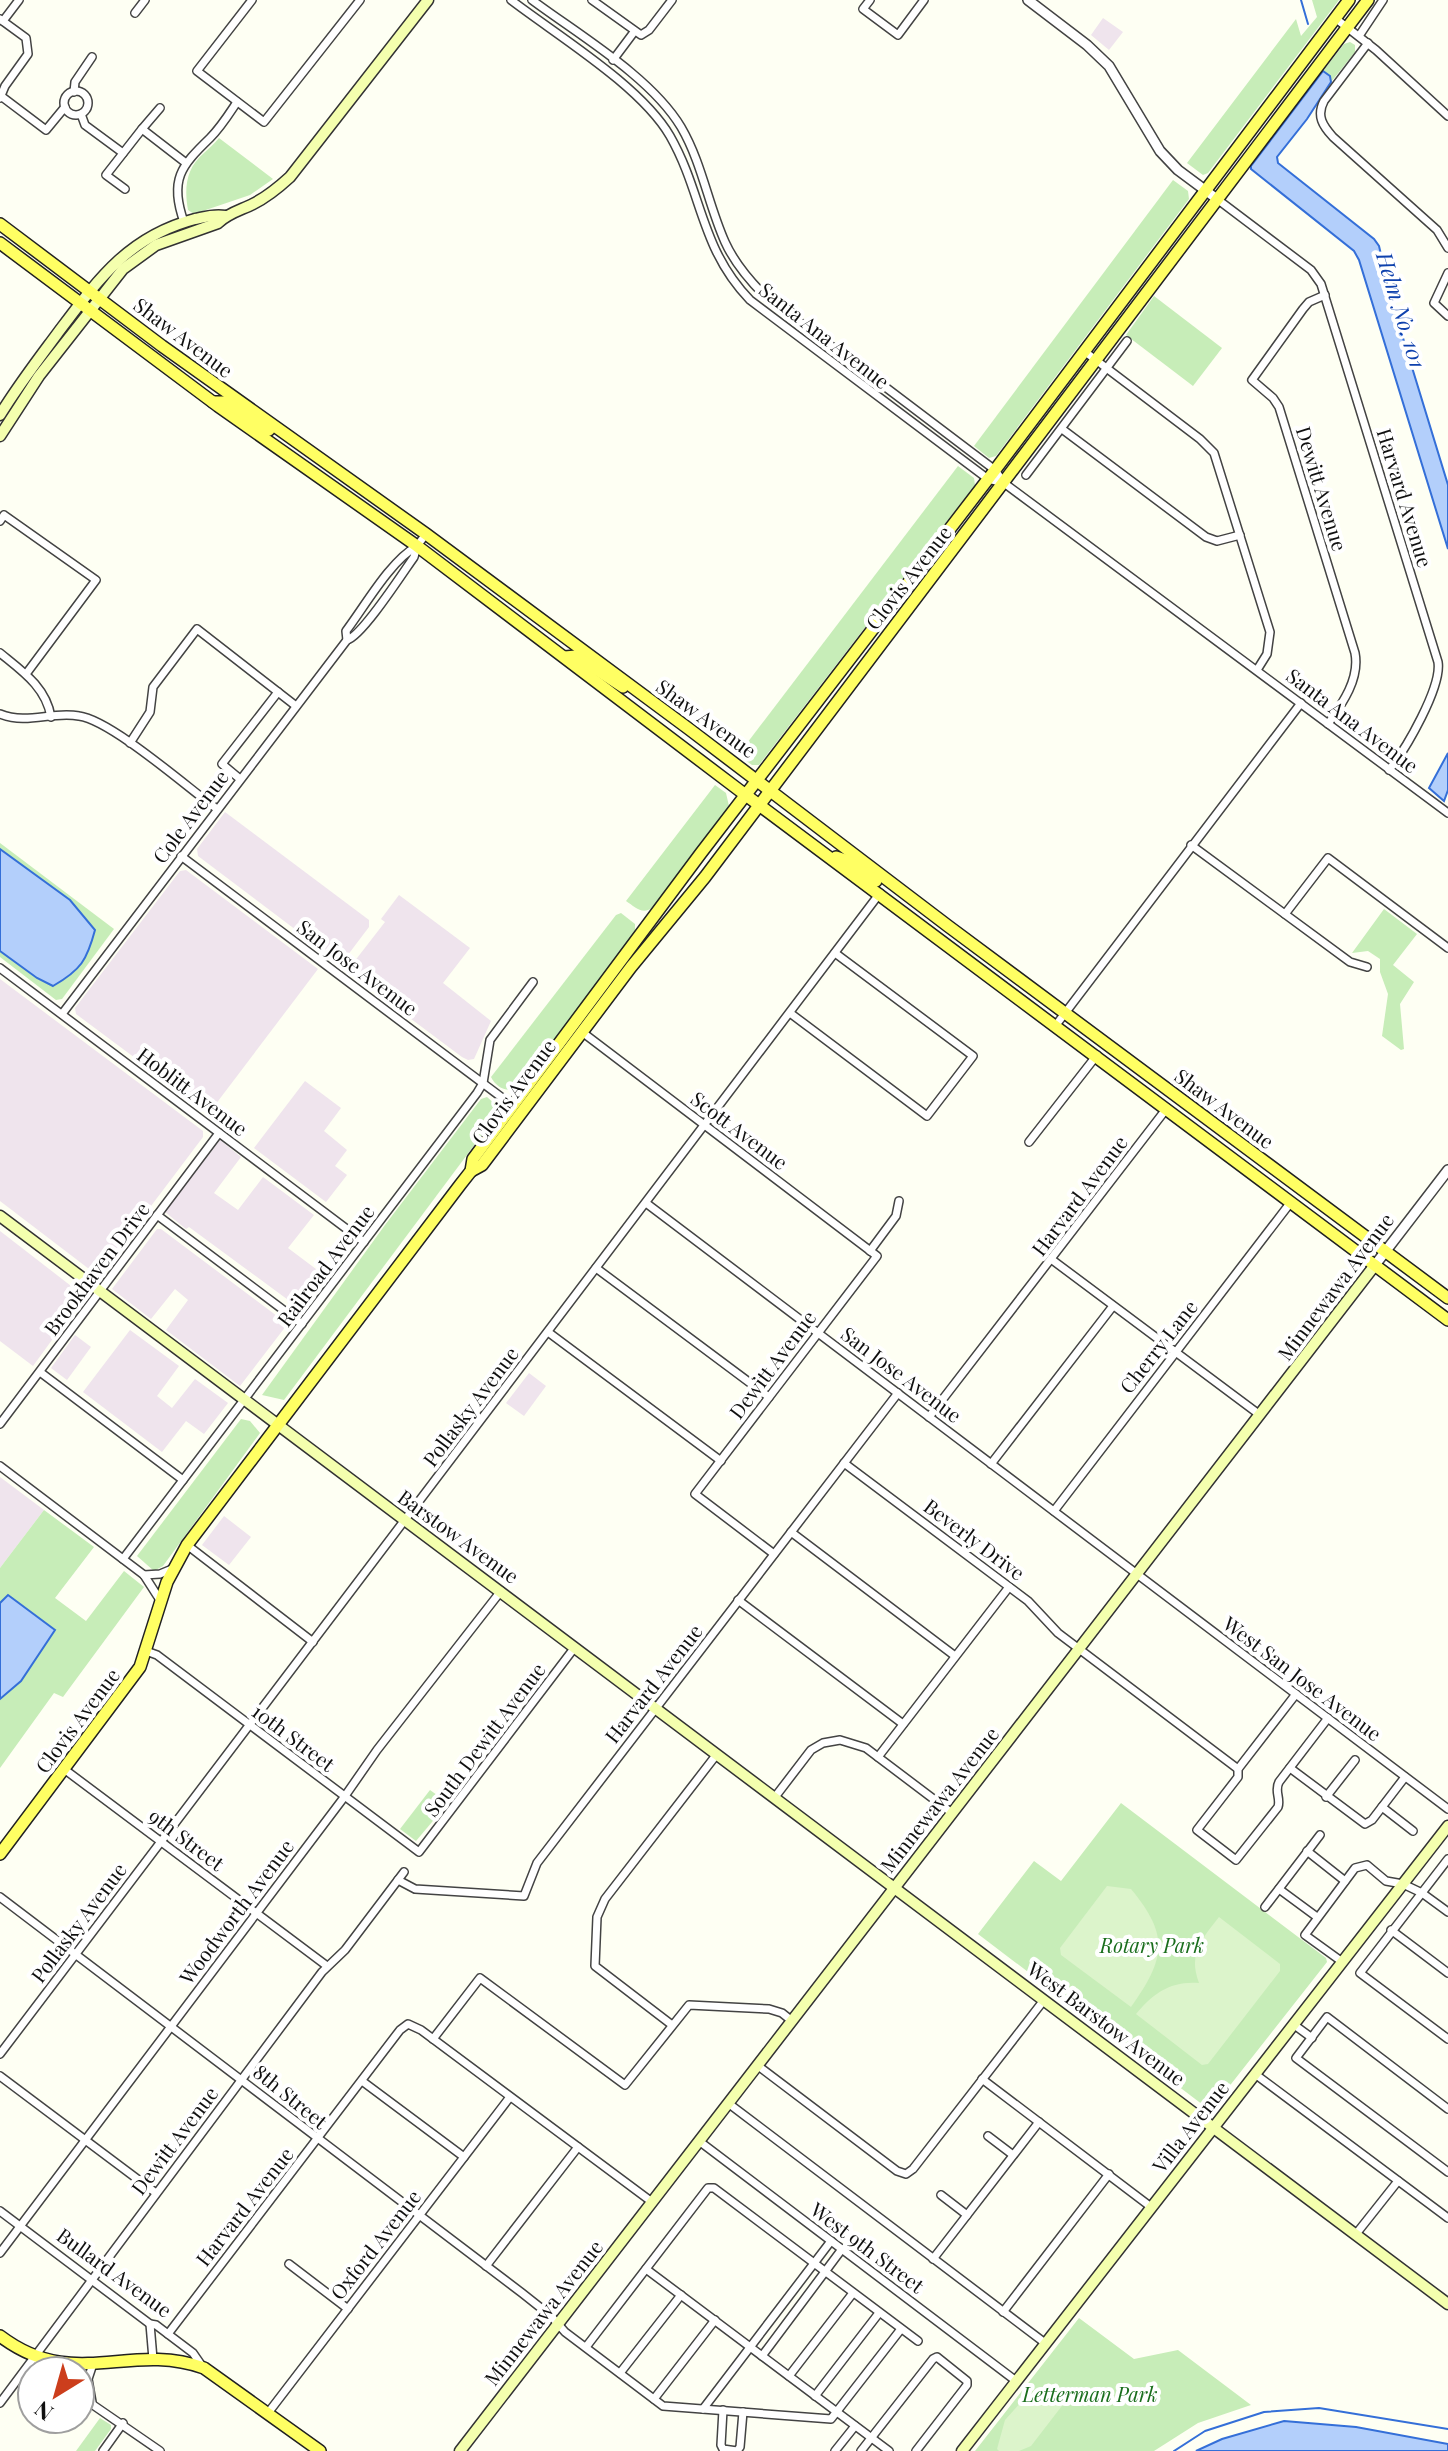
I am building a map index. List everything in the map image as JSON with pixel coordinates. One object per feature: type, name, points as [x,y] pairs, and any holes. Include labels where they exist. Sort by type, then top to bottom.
[{"type":"main road","points":[[94,294],[156,245],[218,223],[225,216],[266,197],[290,177],[428,0]]},
{"type":"main road","name":"Clovis Avenue","points":[[0,1854],[127,1687],[146,1651],[173,1569],[187,1545],[471,1171],[482,1165],[489,1156],[560,1041],[1349,0]]},
{"type":"main road","name":"Clovis Avenue","points":[[471,1171],[473,1159],[582,1032],[760,805],[878,645],[1004,483],[1102,364],[1217,199],[1368,0]]},
{"type":"main road","points":[[0,436],[115,262],[137,244],[184,222],[216,214],[225,216]]},
{"type":"main road","points":[[131,262],[147,244],[180,229],[184,222]]},
{"type":"main road","name":"Shaw Avenue","points":[[0,224],[757,779],[888,881],[1448,1298]]},
{"type":"main road","points":[[0,231],[31,247]]},
{"type":"main road","name":"Shaw Avenue","points":[[0,243],[213,402],[417,546],[1448,1320]]},
{"type":"main road","points":[[0,415],[85,307]]},
{"type":"main road","points":[[213,402],[226,402],[263,428],[292,439]]},
{"type":"main road","points":[[565,657],[576,656],[617,685],[642,695]]},
{"type":"main road","points":[[820,851],[848,861],[880,883],[888,881]]},
{"type":"main road","points":[[880,893],[888,889],[939,927],[948,926]]},
{"type":"main road","points":[[582,1032],[581,1024],[602,997],[619,963]]},
{"type":"main road","points":[[1097,1055],[1130,1072],[1162,1096],[1172,1094]]},
{"type":"main road","points":[[1167,1108],[1173,1104],[1194,1118],[1202,1116]]},
{"type":"main road","name":"Barstow Avenue","points":[[0,1216],[895,1887]]},
{"type":"main road","name":"Minnewawa Avenue","points":[[460,2451],[1375,1265]]},
{"type":"main road","name":"Villa Avenue","points":[[962,2451],[1448,1826]]},
{"type":"main road","name":"West Barstow Avenue","points":[[895,1887],[1448,2304]]},
{"type":"main road","points":[[0,2336],[31,2355]]},
{"type":"main road","name":"Bullard Avenue","points":[[96,2364],[153,2359],[173,2360],[204,2368],[320,2451]]},
{"type":"street","points":[[19,0],[1,20],[26,38],[28,54],[0,97],[46,130],[65,107],[67,96],[74,92],[82,93],[87,100],[86,110],[81,114],[70,114],[65,107]]},
{"type":"street","points":[[135,13],[145,0]]},
{"type":"street","points":[[252,0],[197,71],[264,122],[360,0]]},
{"type":"street","name":"Santa Ana Avenue","points":[[511,0],[628,88],[657,117],[682,161],[717,255],[732,280],[750,300],[1004,483],[1448,813]]},
{"type":"street","name":"Santa Ana Avenue","points":[[532,0],[649,88],[678,123],[695,157],[726,243],[752,282],[778,307],[991,475]]},
{"type":"street","points":[[592,0],[641,35],[649,30],[672,0]]},
{"type":"street","points":[[602,8],[608,0]]},
{"type":"street","points":[[870,0],[863,9],[898,35],[924,0]]},
{"type":"street","points":[[1028,0],[1042,4],[1109,66],[1160,151],[1178,170],[1217,199]]},
{"type":"street","points":[[1359,36],[1383,0]]},
{"type":"street","points":[[1335,18],[1368,43],[1448,116]]},
{"type":"street","points":[[613,60],[634,32]]},
{"type":"street","points":[[1368,43],[1324,101],[1320,109],[1322,122],[1333,137],[1437,230],[1448,248]]},
{"type":"street","points":[[74,92],[75,82],[92,57]]},
{"type":"street","points":[[184,222],[177,196],[181,174],[186,163],[218,129],[237,102]]},
{"type":"street","points":[[125,189],[106,175],[160,108]]},
{"type":"street","points":[[81,114],[85,125],[123,153]]},
{"type":"street","points":[[142,129],[186,163]]},
{"type":"street","name":"Harvard Avenue","points":[[1217,199],[1315,275],[1325,295],[1439,669],[1433,693],[1389,770]]},
{"type":"street","points":[[1448,273],[1434,303],[1448,316]]},
{"type":"street","name":"Dewitt Avenue","points":[[1325,295],[1309,302],[1252,380],[1279,407],[1355,653],[1357,663],[1353,682],[1328,724]]},
{"type":"street","points":[[1026,475],[1062,429],[1102,364],[1127,341]]},
{"type":"street","points":[[1084,351],[1209,447],[1217,461],[1270,632],[1267,654],[1257,670]]},
{"type":"street","points":[[1062,429],[1206,537],[1217,541],[1240,535]]},
{"type":"street","points":[[1,516],[96,580],[26,674]]},
{"type":"street","name":"Cole Avenue","points":[[62,1014],[347,640],[355,638],[414,557],[417,546],[426,534]]},
{"type":"street","points":[[130,743],[150,712],[153,687],[197,629],[296,706]]},
{"type":"street","points":[[0,653],[26,674],[48,702],[51,717]]},
{"type":"street","points":[[240,779],[222,764],[278,692]]},
{"type":"street","points":[[1056,1025],[1301,703]]},
{"type":"street","points":[[0,714],[19,720],[79,716],[90,719],[130,743],[217,809]]},
{"type":"street","points":[[1191,845],[1350,962],[1367,967]]},
{"type":"street","name":"San Jose Avenue","points":[[181,856],[518,1108]]},
{"type":"street","points":[[1285,914],[1328,858],[1448,948]]},
{"type":"street","name":"Pollasky Avenue","points":[[0,2054],[880,893]]},
{"type":"street","points":[[790,1013],[927,1116],[973,1056],[835,953]]},
{"type":"street","name":"Hoblitt Avenue","points":[[0,968],[364,1242]]},
{"type":"street","name":"Railroad Avenue","points":[[123,1559],[483,1083],[490,1040],[533,982]]},
{"type":"street","name":"Scott Avenue","points":[[582,1032],[874,1253]]},
{"type":"street","points":[[1029,1142],[1097,1055]]},
{"type":"street","name":"Harvard Avenue","points":[[929,1417],[1167,1108]]},
{"type":"street","name":"Brookhaven Drive","points":[[0,1424],[219,1133]]},
{"type":"street","name":"Minnewawa Avenue","points":[[1375,1265],[1448,1170]]},
{"type":"street","name":"Dewitt Avenue","points":[[774,1554],[695,1494],[818,1333],[874,1253],[896,1216],[899,1201]]},
{"type":"street","name":"Cherry Lane","points":[[1054,1511],[1291,1202]]},
{"type":"street","name":"San Jose Avenue","points":[[646,1203],[1137,1574]]},
{"type":"street","points":[[157,1215],[302,1324]]},
{"type":"street","points":[[1051,1259],[1260,1415]]},
{"type":"street","points":[[596,1268],[769,1397]]},
{"type":"street","points":[[991,1464],[1113,1306]]},
{"type":"street","points":[[548,1332],[721,1461]]},
{"type":"street","points":[[40,1372],[183,1480]]},
{"type":"street","name":"Harvard Avenue","points":[[398,1880],[415,1889],[524,1896],[537,1863],[898,1393]]},
{"type":"street","name":"Beverly Drive","points":[[844,1463],[1028,1601],[1078,1650],[1238,1769]]},
{"type":"street","points":[[0,1466],[144,1575],[160,1601]]},
{"type":"street","points":[[791,1532],[955,1656]]},
{"type":"street","points":[[187,1545],[313,1642]]},
{"type":"street","points":[[144,1575],[173,1569]]},
{"type":"street","name":"West San Jose Avenue","points":[[1137,1574],[1448,1809]]},
{"type":"street","points":[[878,1757],[1009,1587]]},
{"type":"street","name":"Woodworth Avenue","points":[[0,2253],[377,1750],[501,1591]]},
{"type":"street","points":[[738,1600],[903,1724]]},
{"type":"street","name":"South Dewitt Avenue","points":[[419,1852],[575,1647]]},
{"type":"street","name":"10th Street","points":[[146,1651],[157,1655],[419,1852]]},
{"type":"street","points":[[1296,1694],[1238,1769],[1238,1777],[1197,1830],[1236,1860],[1278,1807],[1277,1786],[1328,1718]]},
{"type":"street","points":[[775,1797],[811,1750],[823,1743],[849,1741],[878,1757],[952,1813]]},
{"type":"street","points":[[672,2025],[595,1966],[597,1917],[605,1899],[717,1754]]},
{"type":"street","points":[[1326,1797],[1355,1760]]},
{"type":"street","points":[[1290,1768],[1365,1824],[1372,1820],[1405,1777]]},
{"type":"street","name":"9th Street","points":[[64,1769],[327,1966]]},
{"type":"street","points":[[1382,1807],[1413,1831]]},
{"type":"street","points":[[1265,1907],[1320,1835]]},
{"type":"street","points":[[1307,1851],[1345,1881]]},
{"type":"street","points":[[1448,1859],[1360,1973],[1448,2039]]},
{"type":"street","points":[[1341,1961],[1305,1935],[1355,1868],[1367,1865],[1386,1881],[1403,1884],[1422,1893],[1448,1912]]},
{"type":"street","name":"Dewitt Avenue","points":[[91,2280],[327,1966],[345,1950],[404,1872]]},
{"type":"street","points":[[1279,1889],[1317,1917]]},
{"type":"street","name":"8th Street","points":[[0,1897],[486,2266],[654,2399]]},
{"type":"street","points":[[1391,1930],[1448,1973]]},
{"type":"street","points":[[652,2202],[433,2039],[480,1978],[625,2085],[689,2005],[769,2009],[782,2013],[792,2021]]},
{"type":"street","points":[[757,2065],[897,2171],[906,2174],[1044,2000]]},
{"type":"street","points":[[1448,2109],[1327,2017],[1296,2058],[1448,2172]]},
{"type":"street","name":"Harvard Avenue","points":[[168,2334],[400,2030],[408,2024],[433,2039]]},
{"type":"street","points":[[1293,2024],[1312,2038]]},
{"type":"street","points":[[1255,2074],[1448,2218]]},
{"type":"street","points":[[0,2076],[156,2193]]},
{"type":"street","points":[[982,2079],[1151,2207]]},
{"type":"street","points":[[362,2081],[464,2157]]},
{"type":"street","name":"Oxford Avenue","points":[[268,2413],[510,2097]]},
{"type":"street","points":[[728,2103],[1045,2343]]},
{"type":"street","points":[[933,2259],[1039,2122]]},
{"type":"street","points":[[988,2136],[1013,2155]]},
{"type":"street","name":"West 9th Street","points":[[699,2141],[1016,2381]]},
{"type":"street","points":[[486,2266],[578,2147]]},
{"type":"street","points":[[1003,2312],[1109,2174]]},
{"type":"street","points":[[1356,2234],[1398,2181]]},
{"type":"street","points":[[586,2347],[708,2188],[714,2188],[918,2341]]},
{"type":"street","points":[[941,2195],[967,2215]]},
{"type":"street","name":"Bullard Avenue","points":[[0,2211],[193,2353],[204,2368]]},
{"type":"street","points":[[703,2409],[831,2241]]},
{"type":"street","points":[[762,2356],[842,2249]]},
{"type":"street","points":[[289,2264],[348,2309]]},
{"type":"street","points":[[646,2269],[889,2451]]},
{"type":"street","points":[[35,2355],[91,2280]]},
{"type":"street","points":[[789,2376],[853,2293]]},
{"type":"street","points":[[620,2373],[681,2295]]},
{"type":"street","points":[[815,2396],[879,2313]]},
{"type":"street","points":[[715,2320],[654,2399],[663,2406],[831,2419],[901,2329]]},
{"type":"street","points":[[150,2324],[153,2359]]},
{"type":"street","points":[[861,2451],[937,2357],[967,2381],[967,2385],[916,2451]]},
{"type":"street","points":[[0,2403],[16,2381]]},
{"type":"street","points":[[96,2405],[160,2451]]},
{"type":"street","points":[[723,2410],[721,2445],[723,2449],[737,2451],[743,2412]]},
{"type":"street","points":[[103,2451],[123,2423]]},
{"type":"street","points":[[835,2451],[855,2426]]},
{"type":"shaded area","points":[[1103,18],[1123,32],[1109,50],[1091,35]]},
{"type":"shaded area","points":[[225,812],[369,920],[369,927],[341,964],[198,856],[197,849]]},
{"type":"shaded area","points":[[186,870],[318,969],[209,1113],[76,1014],[75,1008],[180,871]]},
{"type":"shaded area","points":[[399,895],[470,948],[443,983],[491,1021],[474,1059],[462,1057],[347,971],[385,922],[381,919]]},
{"type":"shaded area","points":[[0,979],[203,1131],[203,1137],[102,1271],[93,1272],[0,1201]]},
{"type":"shaded area","points":[[305,1081],[341,1108],[324,1131],[347,1150],[335,1166],[347,1175],[326,1202],[254,1148]]},
{"type":"shaded area","points":[[220,1140],[241,1157],[214,1193],[238,1210],[263,1177],[314,1215],[288,1248],[324,1275],[299,1308],[165,1212]]},
{"type":"shaded area","points":[[157,1229],[285,1322],[286,1326],[240,1386],[166,1330],[188,1300],[175,1289],[151,1319],[112,1289]]},
{"type":"shaded area","points":[[0,1231],[84,1296],[33,1366],[0,1341]]},
{"type":"shaded area","points":[[130,1330],[179,1366],[157,1396],[172,1408],[195,1379],[228,1403],[204,1434],[186,1421],[162,1452],[83,1392]]},
{"type":"shaded area","points":[[75,1335],[91,1347],[67,1380],[51,1368]]},
{"type":"shaded area","points":[[529,1373],[546,1386],[524,1416],[506,1403]]},
{"type":"shaded area","points":[[0,1477],[44,1510],[0,1568]]},
{"type":"shaded area","points":[[224,1516],[251,1537],[229,1565],[202,1545]]},
{"type":"green space","points":[[1312,0],[1339,0],[1208,173],[1203,175],[1187,163],[1296,19],[1301,36],[1317,17]]},
{"type":"green space","points":[[1350,42],[1355,45],[1355,52],[1331,82],[1330,76],[1323,71],[1344,44]]},
{"type":"green space","points":[[219,138],[273,179],[250,195],[194,214],[188,210],[187,202],[190,172]]},
{"type":"green space","points":[[1173,180],[1188,191],[1189,199],[996,456],[989,458],[974,446]]},
{"type":"green space","points":[[1154,296],[1222,348],[1193,386],[1126,335]]},
{"type":"green space","points":[[958,466],[974,478],[975,485],[759,765],[752,765],[738,755]]},
{"type":"green space","points":[[715,785],[726,793],[729,806],[652,908],[642,910],[626,901]]},
{"type":"green space","points":[[0,843],[114,929],[62,999],[56,1000],[0,957]]},
{"type":"green space","points":[[1384,909],[1417,934],[1393,965],[1414,982],[1400,1004],[1404,1049],[1401,1050],[1382,1036],[1388,994],[1380,972],[1380,959],[1368,951],[1352,953]]},
{"type":"green space","points":[[621,913],[635,924],[635,933],[517,1088],[509,1090],[496,1084],[491,1077],[616,915]]},
{"type":"green space","points":[[487,1097],[497,1106],[496,1116],[284,1400],[262,1395],[385,1225],[481,1099]]},
{"type":"green space","points":[[241,1419],[250,1421],[260,1433],[163,1566],[154,1571],[137,1556]]},
{"type":"green space","points":[[44,1510],[94,1547],[55,1598],[86,1621],[124,1571],[144,1587],[63,1697],[54,1693],[0,1768],[0,1568]]},
{"type":"green space","points":[[430,1790],[448,1803],[416,1841],[400,1829]]},
{"type":"green space","name":"Rotary Park","points":[[1121,1803],[1326,1958],[1327,1962],[1213,2107],[1207,2108],[978,1934],[1034,1861],[1061,1881]]},
{"type":"green space","points":[[1107,1886],[1131,1889],[1144,1906],[1157,1934],[1156,1961],[1131,2007],[1061,1955],[1060,1948]]},
{"type":"green space","points":[[1219,1917],[1280,1964],[1280,1971],[1208,2064],[1202,2065],[1136,2014],[1149,2000],[1171,1986],[1199,1983],[1195,1964],[1198,1948]]},
{"type":"green space","name":"Letterman Park","points":[[1079,2318],[1134,2359],[1178,2350],[1251,2405],[1198,2423],[1154,2451],[975,2451]]},
{"type":"green space","points":[[1048,2383],[1068,2398],[1031,2446],[1019,2451],[999,2451],[1005,2420],[1021,2402],[1035,2400]]},
{"type":"green space","points":[[100,2418],[111,2425],[111,2429],[95,2451],[76,2451],[88,2435],[96,2435],[96,2424]]},
{"type":"water","points":[[1323,71],[1330,76],[1331,82],[1277,157],[1278,163],[1379,246],[1392,302],[1448,485],[1448,549],[1359,260],[1354,251],[1251,169]]},
{"type":"water","points":[[1448,753],[1448,790],[1444,801],[1429,788]]},
{"type":"water","points":[[0,849],[70,900],[95,930],[82,963],[53,986],[0,951]]},
{"type":"water","points":[[8,1595],[55,1630],[21,1681],[0,1699],[0,1603]]},
{"type":"water","points":[[1284,2421],[1356,2427],[1448,2444],[1448,2451],[1196,2451],[1222,2439]]},
{"type":"waterway","name":"Helm No. 101","points":[[1301,0],[1308,24]]},
{"type":"waterway","points":[[1174,2451],[1205,2431],[1264,2412],[1319,2408],[1448,2429]]}]
